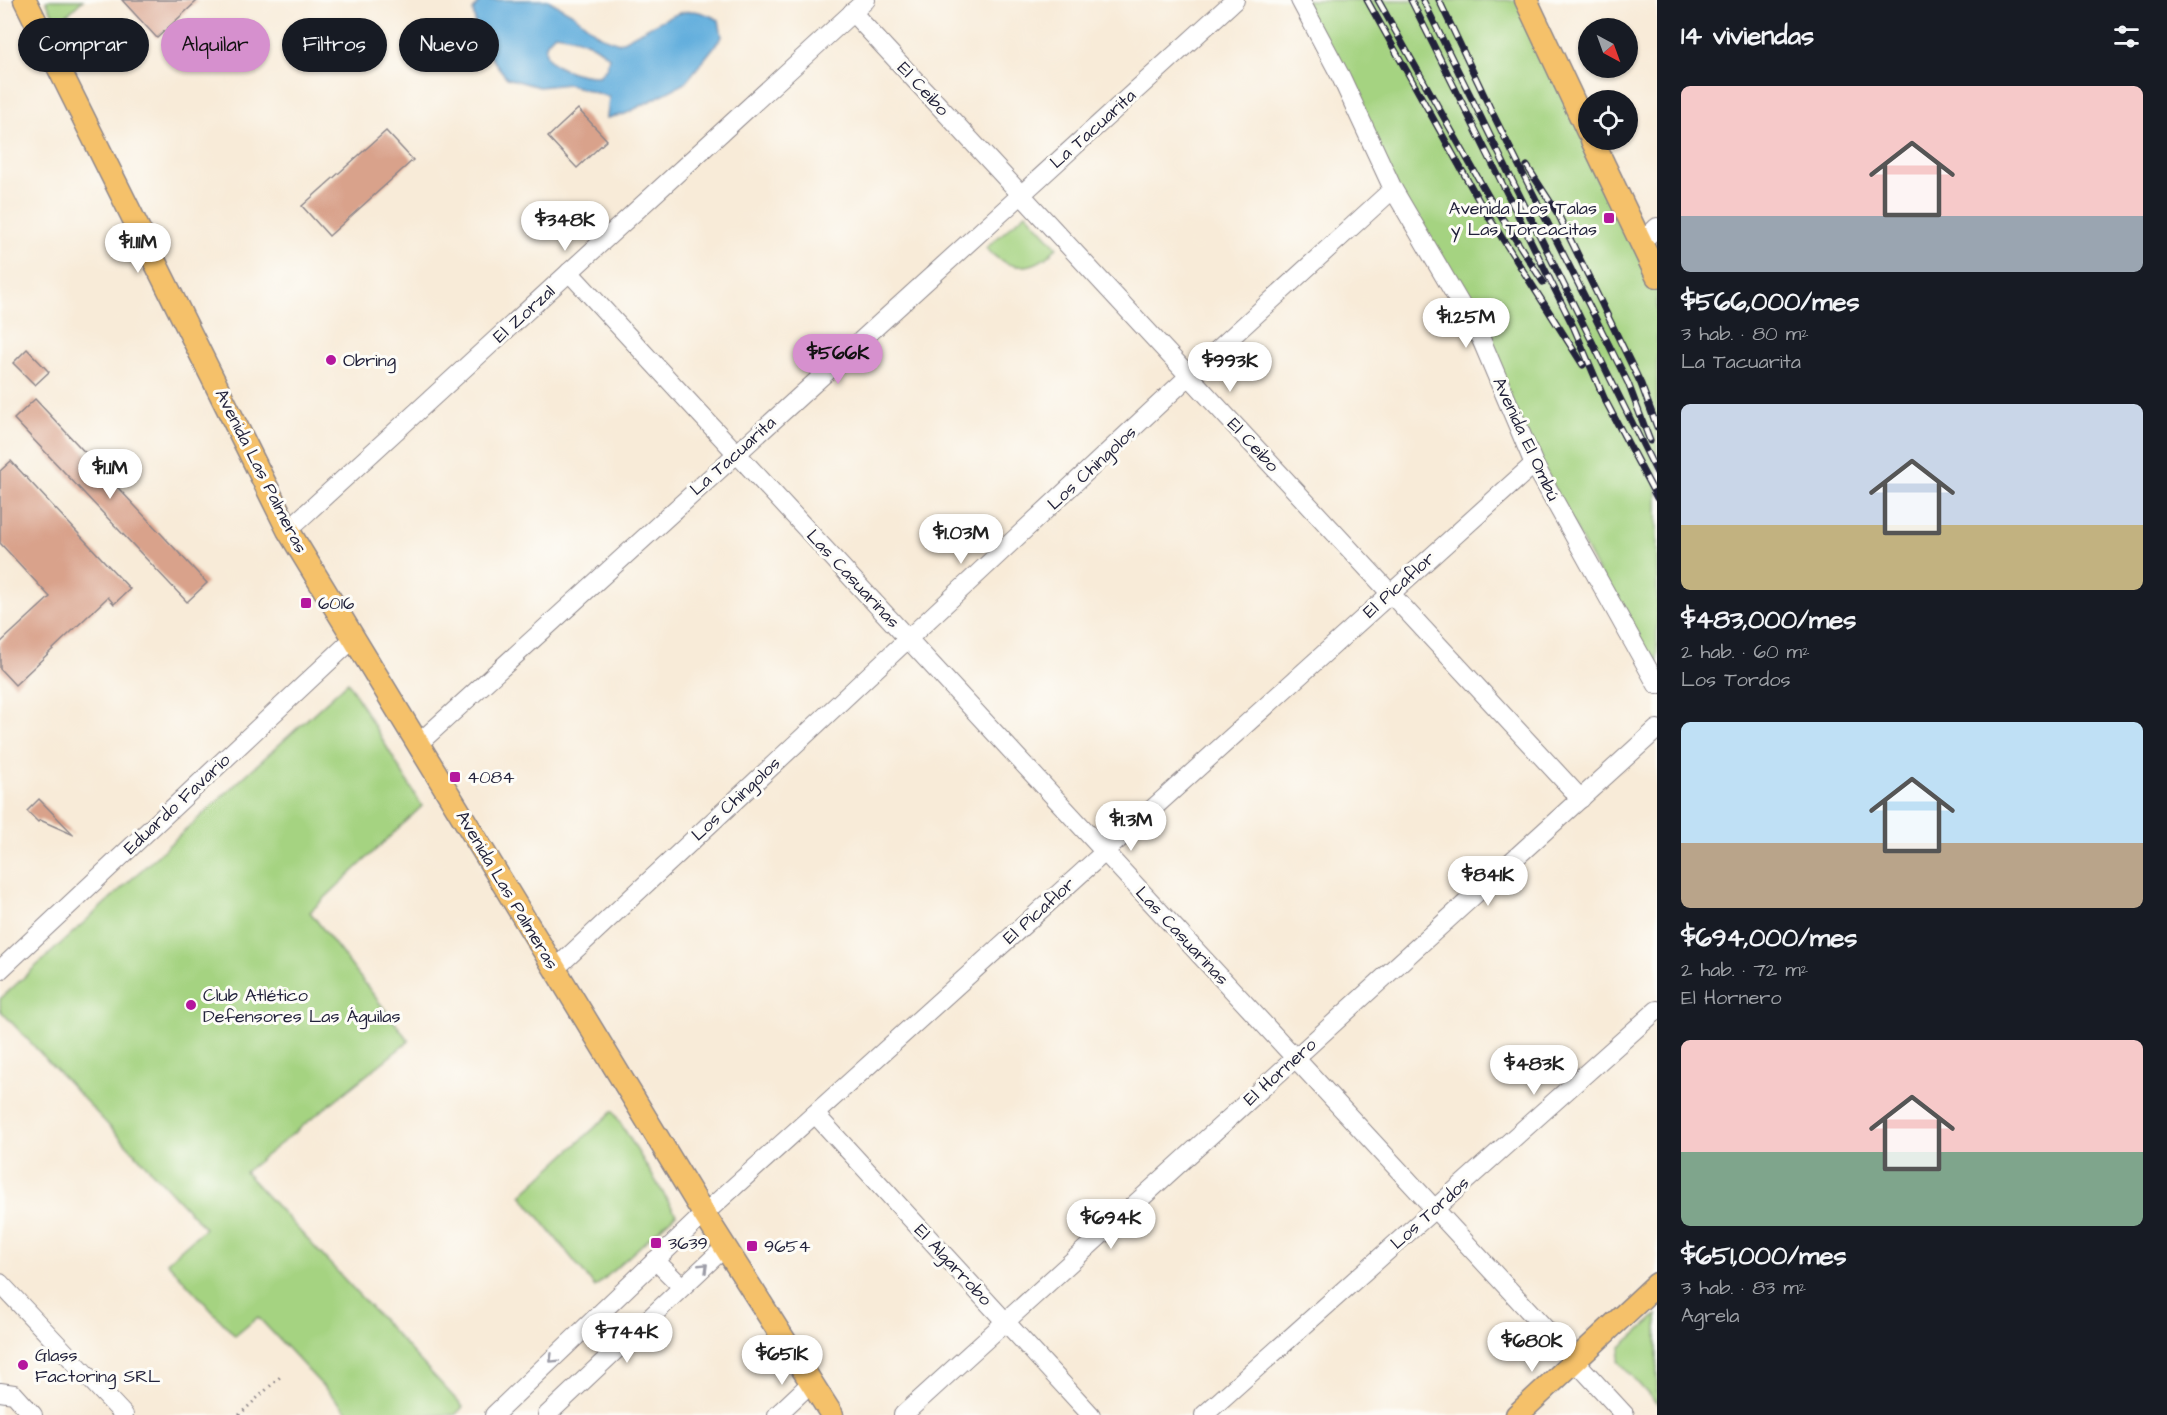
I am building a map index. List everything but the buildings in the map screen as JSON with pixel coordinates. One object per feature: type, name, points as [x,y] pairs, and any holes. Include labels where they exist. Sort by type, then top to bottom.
[{"type":"main road","name":"Avenida Las Palmeras","points":[[25,0],[288,530],[704,1214],[832,1415]]},
{"type":"main road","points":[[1526,0],[1578,111]]},
{"type":"main road","points":[[1599,150],[1653,232],[1657,276]]},
{"type":"main road","points":[[1517,1415],[1657,1284]]},
{"type":"street","name":"La Tacuarita","points":[[418,744],[1235,0]]},
{"type":"street","name":"Avenida El Ombú","points":[[1300,0],[1341,77],[1393,189],[1481,339],[1534,464],[1657,685]]},
{"type":"street","name":"El Zorzal","points":[[288,530],[859,6]]},
{"type":"street","name":"El Ceibo","points":[[859,6],[1021,194],[1581,799]]},
{"type":"street","name":"Los Chingolos","points":[[555,969],[1393,189]]},
{"type":"street","name":"Las Casuarinas","points":[[569,272],[1625,1415]]},
{"type":"street","name":"El Picaflor","points":[[494,1415],[704,1214],[1534,464]]},
{"type":"street","name":"Eduardo Favario","points":[[0,970],[354,638]]},
{"type":"street","name":"El Hornero","points":[[903,1415],[1657,729]]},
{"type":"street","name":"Los Tordos","points":[[1204,1415],[1657,1010]]},
{"type":"street","name":"El Algarrobo","points":[[815,1114],[1091,1415]]},
{"type":"street","points":[[547,1415],[725,1247]]},
{"type":"street","points":[[656,1260],[682,1287]]},
{"type":"street","points":[[0,1283],[124,1415]]},
{"type":"street","points":[[777,1415],[812,1382]]},
{"type":"street","points":[[0,1392],[14,1394],[33,1415]]},
{"type":"path","points":[[239,1415],[280,1377]]},
{"type":"green space","points":[[46,0],[83,0],[64,18],[54,18]]},
{"type":"green space","points":[[1300,0],[1526,0],[1578,110],[1578,150],[1597,150],[1657,276],[1657,685]]},
{"type":"green space","points":[[1026,213],[1057,247],[1049,255],[1031,265],[1013,265],[1004,262],[986,248]]},
{"type":"green space","name":"Club Atlético Defensores Las Águilas","points":[[348,682],[422,806],[310,912],[409,1041],[245,1172],[463,1407],[455,1415],[350,1415],[258,1317],[235,1336],[167,1262],[205,1228],[0,1010],[0,999]]},
{"type":"green space","points":[[613,1111],[676,1214],[595,1287],[521,1195]]},
{"type":"green space","points":[[1657,1315],[1657,1404],[1618,1361],[1621,1347]]},
{"type":"water","points":[[481,0],[548,0],[573,14],[600,36],[619,43],[675,15],[696,11],[719,20],[722,37],[685,83],[625,114],[607,118],[609,97],[568,84],[539,87],[507,78],[499,68],[499,18],[474,18],[473,10]],"holes":[[[555,34],[590,44],[609,57],[607,67],[599,76],[565,70],[550,60],[546,53],[546,45]]]},
{"type":"railway","points":[[1367,0],[1483,208],[1583,365]]},
{"type":"railway","points":[[1378,0],[1491,201],[1543,282]]},
{"type":"railway","points":[[1411,0],[1574,328],[1604,398],[1657,498]]},
{"type":"railway","points":[[1423,0],[1657,473]]},
{"type":"railway","points":[[1439,0],[1491,110],[1628,383],[1650,441]]},
{"type":"railway","points":[[1527,166],[1558,214],[1641,384],[1657,427]]},
{"type":"place","name":"Avenida Los Talas y Las Torcacitas","points":[[1609,218]]},
{"type":"place","name":"Obring","points":[[331,360]]},
{"type":"place","name":"6016","points":[[306,603]]},
{"type":"place","name":"4084","points":[[455,777]]},
{"type":"place","name":"Club Atlético Defensores Las Águilas","points":[[191,1005]]},
{"type":"place","name":"3639","points":[[656,1243]]},
{"type":"place","name":"9654","points":[[752,1246]]},
{"type":"place","name":"Glass Factoring SRL","points":[[23,1365]]}]
